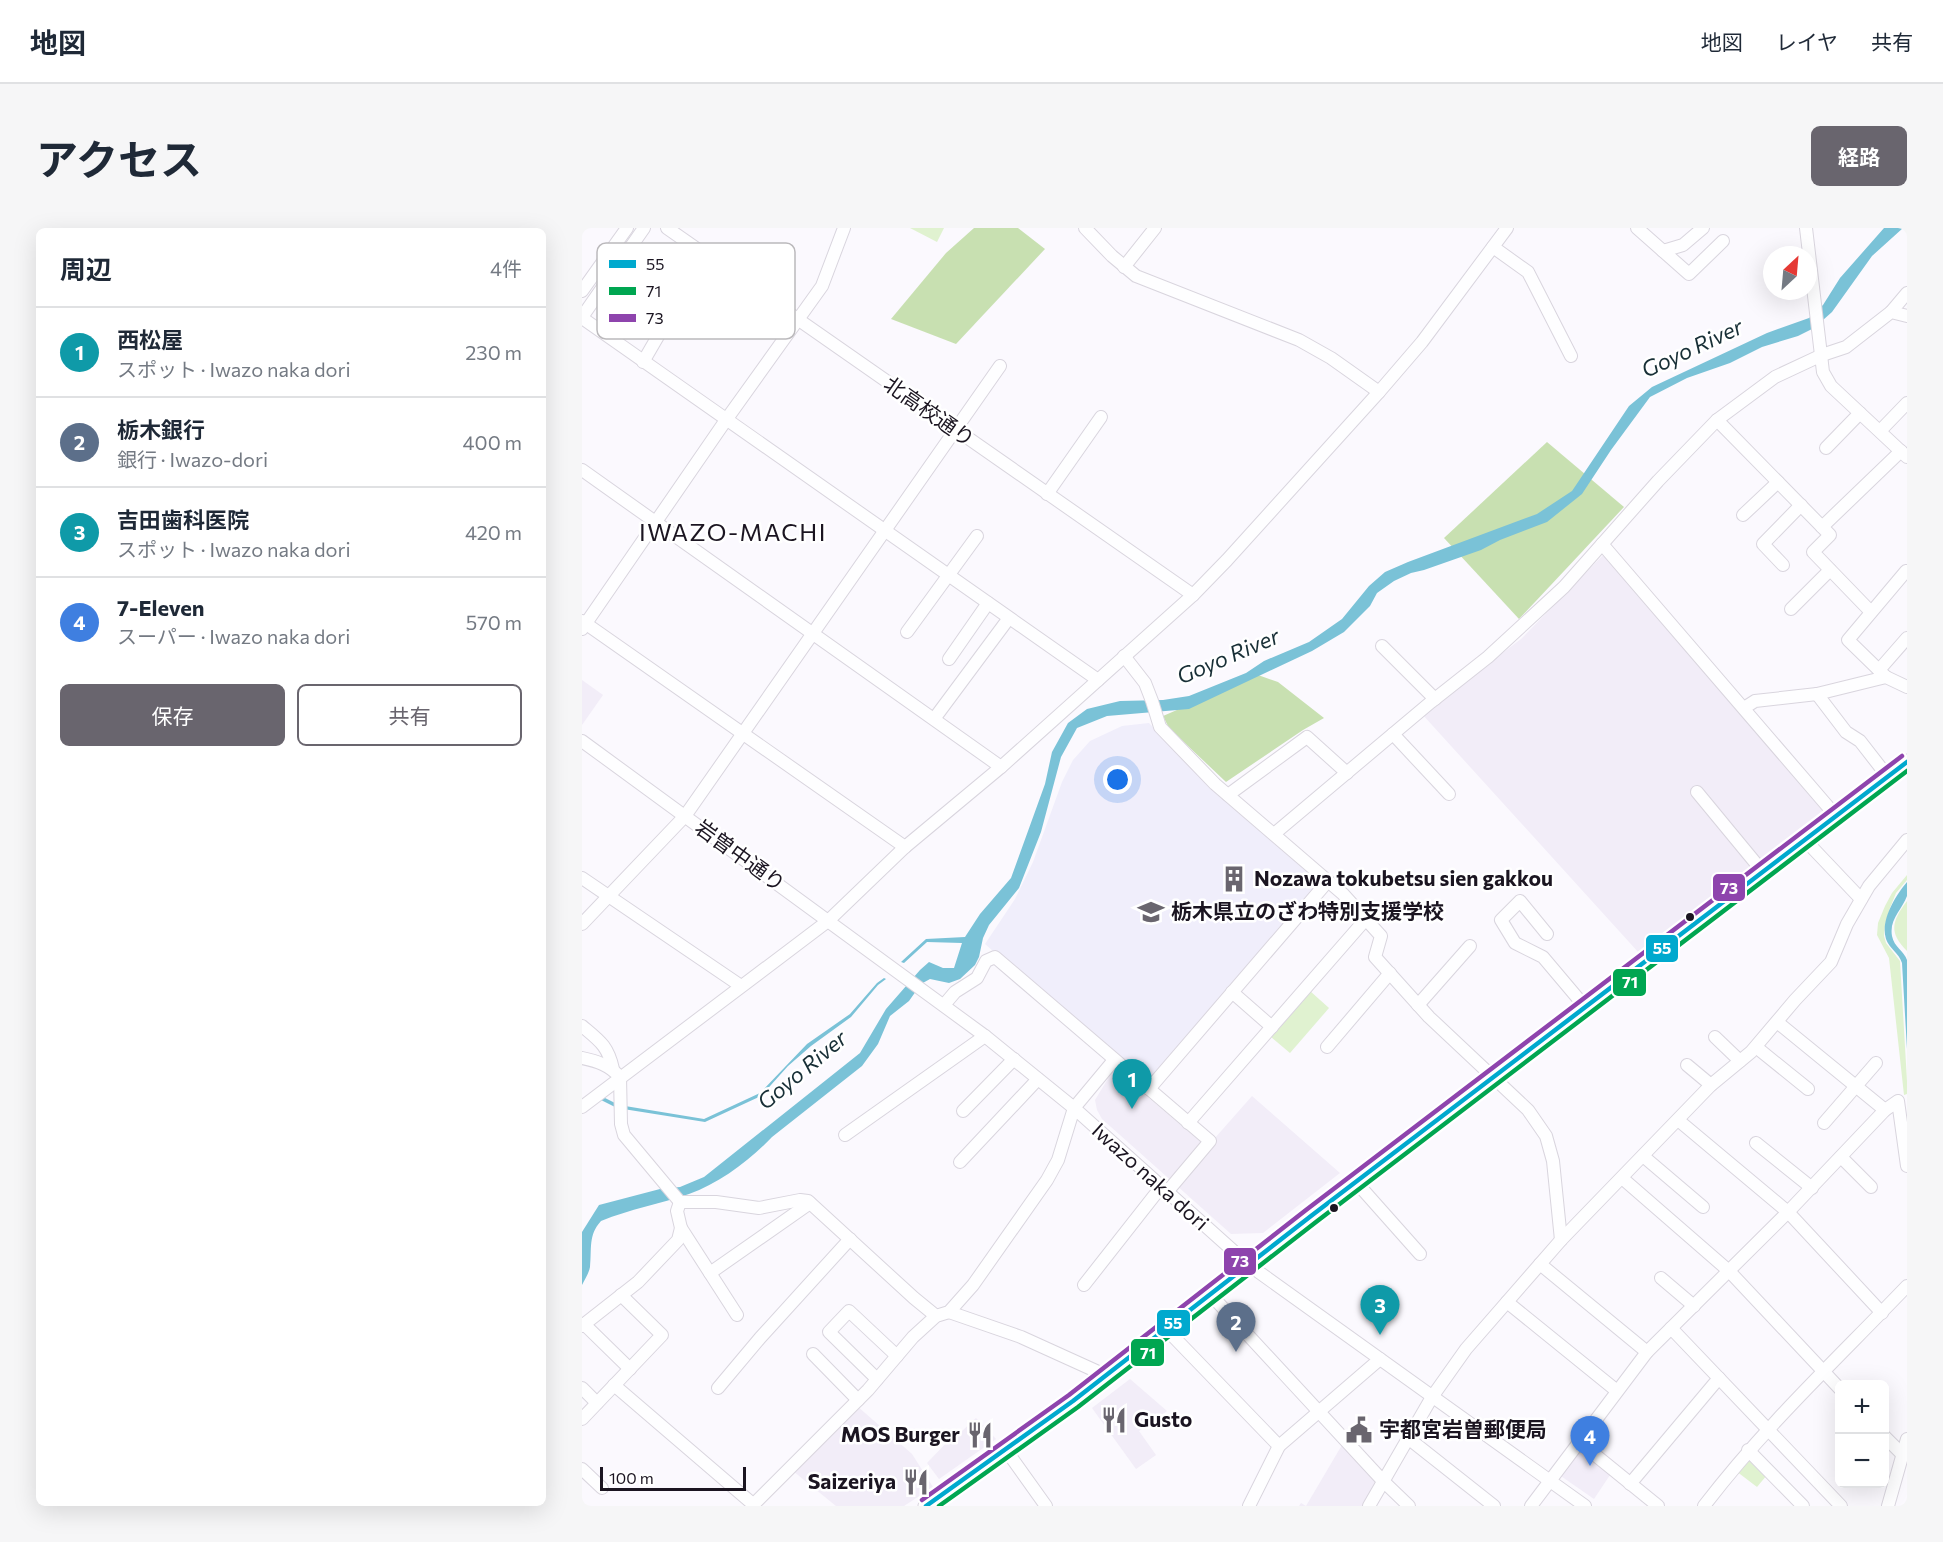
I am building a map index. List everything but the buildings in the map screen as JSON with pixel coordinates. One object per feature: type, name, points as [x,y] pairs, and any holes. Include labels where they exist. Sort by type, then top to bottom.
[{"type":"main road","points":[[926,1506],[1107,1376],[1356,1182],[1907,762]]},
{"type":"street","points":[[616,243],[627,228]]},
{"type":"street","points":[[634,243],[644,228]]},
{"type":"street","name":"北高校通り","points":[[667,228],[688,243]]},
{"type":"street","points":[[795,324],[822,286],[844,228]]},
{"type":"street","points":[[1085,228],[1136,276],[1299,340],[1331,358],[1379,392]]},
{"type":"street","points":[[1124,267],[1155,228]]},
{"type":"street","points":[[582,1107],[616,1073],[741,986],[828,921],[905,848],[1193,595],[1422,342],[1507,228]]},
{"type":"street","points":[[1663,251],[1683,245],[1703,228]]},
{"type":"street","points":[[1806,228],[1823,372],[1831,387],[1904,454],[1822,527]]},
{"type":"street","points":[[1640,229],[1689,274],[1723,241]]},
{"type":"street","points":[[1492,247],[1528,272],[1570,356]]},
{"type":"street","points":[[582,291],[597,270]]},
{"type":"street","points":[[1274,834],[1488,657],[1564,587],[1658,481],[1717,420],[1775,377],[1822,355],[1846,347],[1891,312],[1907,293]]},
{"type":"street","points":[[597,296],[582,318],[597,329]]},
{"type":"street","points":[[1891,312],[1907,316]]},
{"type":"street","name":"北高校通り","points":[[795,318],[1193,595]]},
{"type":"street","points":[[612,339],[1098,680]]},
{"type":"street","points":[[644,362],[657,339]]},
{"type":"street","points":[[784,339],[583,624],[905,848]]},
{"type":"street","points":[[582,924],[685,816],[1000,366]]},
{"type":"street","points":[[1880,431],[1907,403]]},
{"type":"street","points":[[1826,448],[1860,413]]},
{"type":"street","points":[[1047,494],[1101,417]]},
{"type":"street","points":[[1717,420],[1830,535],[1813,552],[1871,612]]},
{"type":"street","points":[[582,470],[1001,766]]},
{"type":"street","points":[[1743,515],[1778,482]]},
{"type":"street","points":[[1783,565],[1763,544],[1801,505]]},
{"type":"street","points":[[907,632],[977,536]]},
{"type":"street","points":[[1602,544],[1836,816]]},
{"type":"street","points":[[1791,609],[1830,570]]},
{"type":"street","points":[[1907,572],[1848,640],[1882,673],[1907,687]]},
{"type":"street","points":[[949,659],[988,603]]},
{"type":"street","points":[[934,719],[1009,618]]},
{"type":"street","points":[[1744,708],[1755,701],[1817,694],[1882,673],[1907,638]]},
{"type":"street","points":[[1382,646],[1435,699]]},
{"type":"street","points":[[1124,656],[1145,683],[1160,727],[1228,795],[1343,894],[1381,936],[1375,957],[1418,1005],[1528,1110],[1546,1136],[1553,1161],[1560,1240]]},
{"type":"street","points":[[1817,694],[1846,732],[1860,741],[1888,777]]},
{"type":"street","points":[[1393,734],[1449,794]]},
{"type":"street","points":[[1228,795],[1307,737],[1347,773]]},
{"type":"street","name":"岩曽中通り","points":[[582,741],[923,990]]},
{"type":"street","points":[[1698,792],[1763,872]]},
{"type":"street","points":[[1805,840],[1861,899]]},
{"type":"street","points":[[1369,1506],[1432,1397],[1466,1349],[1560,1240],[1711,1085],[1756,1047],[1795,1000],[1831,962],[1847,924],[1869,886],[1907,840]]},
{"type":"street","points":[[582,878],[741,986]]},
{"type":"street","points":[[1149,1089],[1328,881]]},
{"type":"street","points":[[1547,934],[1520,901],[1501,920],[1515,943],[1543,957],[1586,1008]]},
{"type":"street","points":[[1188,1123],[1365,920]]},
{"type":"street","points":[[1418,1005],[1470,946]]},
{"type":"street","points":[[944,1005],[955,992],[977,978],[986,962],[995,957],[1210,1141],[1164,1190],[1084,1284]]},
{"type":"street","points":[[1327,1047],[1390,973]]},
{"type":"street","name":"Iwazo naka dori","points":[[923,990],[985,1036],[1074,1108],[1249,1265],[1585,1506]]},
{"type":"street","points":[[1232,992],[1272,1026]]},
{"type":"street","points":[[1777,1022],[1885,1110]]},
{"type":"street","points":[[582,1026],[604,1044],[610,1055],[616,1073],[624,1135],[680,1202]]},
{"type":"street","points":[[845,1135],[985,1036]]},
{"type":"street","points":[[1715,1037],[1740,1061]]},
{"type":"street","points":[[1756,1047],[1808,1089]]},
{"type":"street","points":[[582,1058],[600,1062],[616,1073]]},
{"type":"street","points":[[963,1111],[1014,1059]]},
{"type":"street","points":[[614,1385],[753,1505],[858,1400],[913,1337],[936,1316],[949,1312],[973,1286],[1047,1180],[1058,1160],[1074,1108],[1114,1060]]},
{"type":"street","points":[[1824,1123],[1876,1063]]},
{"type":"street","points":[[1687,1065],[1711,1085]]},
{"type":"street","points":[[960,1162],[1038,1079]]},
{"type":"street","points":[[1531,1506],[1647,1352],[1812,1188],[1885,1110],[1898,1101],[1907,1166]]},
{"type":"street","points":[[1678,1120],[1788,1212],[1882,1312]]},
{"type":"street","points":[[1756,1143],[1812,1188]]},
{"type":"street","points":[[1643,1156],[1703,1207]]},
{"type":"street","points":[[1841,1157],[1872,1187]]},
{"type":"street","points":[[1622,1178],[1729,1271],[1835,1384]]},
{"type":"street","points":[[1356,1182],[1420,1254]]},
{"type":"street","points":[[680,1202],[716,1202],[759,1208],[800,1200],[810,1203],[936,1316]]},
{"type":"street","points":[[680,1202],[677,1211],[681,1228],[737,1315]]},
{"type":"street","points":[[710,1273],[810,1203]]},
{"type":"street","points":[[630,1369],[583,1325],[638,1282],[678,1240],[681,1228]]},
{"type":"street","points":[[718,1388],[850,1239]]},
{"type":"street","points":[[1540,1264],[1647,1352]]},
{"type":"street","points":[[1661,1278],[1694,1306]]},
{"type":"street","points":[[1704,1506],[1767,1429],[1907,1286]]},
{"type":"street","points":[[582,1419],[662,1335],[621,1295]]},
{"type":"street","points":[[1211,1295],[1383,1481],[1409,1506]]},
{"type":"street","points":[[1507,1302],[1617,1391]]},
{"type":"street","points":[[877,1379],[829,1332],[849,1311],[897,1356]]},
{"type":"street","points":[[949,1312],[1021,1337],[1107,1376]]},
{"type":"street","points":[[1671,1329],[1841,1506]]},
{"type":"street","points":[[1167,1330],[1279,1446]]},
{"type":"street","points":[[813,1354],[858,1400]]},
{"type":"street","points":[[1249,1506],[1279,1446],[1318,1410],[1380,1359]]},
{"type":"street","points":[[1630,1484],[1719,1378]]},
{"type":"street","points":[[582,1388],[597,1403]]},
{"type":"street","points":[[1408,1438],[1494,1506]]},
{"type":"street","points":[[1888,1506],[1901,1485],[1903,1455],[1907,1439]]},
{"type":"street","points":[[1889,1441],[1903,1455]]},
{"type":"street","points":[[1578,1442],[1658,1506]]},
{"type":"street","points":[[1006,1450],[1046,1506]]},
{"type":"street","points":[[1748,1450],[1803,1506]]},
{"type":"street","points":[[582,1469],[602,1488]]},
{"type":"shaded area","points":[[1609,549],[1830,807],[1639,953],[1422,714],[1521,639]]},
{"type":"shaded area","points":[[582,680],[603,695],[582,725]]},
{"type":"shaded area","name":"栃木県立のざわ特別支援学校","points":[[1149,723],[1219,795],[1321,880],[1147,1087],[985,944],[1015,899],[1033,862],[1062,782],[1073,760],[1090,741],[1122,726]]},
{"type":"shaded area","points":[[1112,1072],[1119,1073],[1207,1147],[1252,1096],[1340,1173],[1263,1233],[1231,1234],[1102,1119],[1095,1100]]},
{"type":"shaded area","points":[[1130,1379],[1167,1411],[1139,1431],[1156,1455],[1136,1469],[1092,1408]]},
{"type":"shaded area","points":[[857,1406],[912,1454],[933,1487],[904,1506],[836,1506],[793,1471]]},
{"type":"shaded area","points":[[976,1418],[996,1439],[939,1479],[927,1463],[954,1435],[961,1432]]},
{"type":"shaded area","points":[[1342,1445],[1379,1483],[1365,1506],[1306,1506]]},
{"type":"shaded area","points":[[1577,1447],[1612,1472],[1594,1499],[1558,1474]]},
{"type":"green space","points":[[910,228],[944,228],[937,242]]},
{"type":"green space","points":[[974,228],[1018,228],[1045,249],[956,344],[891,319],[946,253]]},
{"type":"green space","points":[[1547,442],[1624,507],[1519,619],[1444,538]]},
{"type":"green space","points":[[1258,675],[1278,682],[1324,718],[1226,782],[1169,728],[1163,716]]},
{"type":"green space","points":[[1907,875],[1907,880],[1896,893],[1890,908],[1884,936],[1886,943],[1900,961],[1907,1081],[1907,1094],[1904,1095],[1889,958],[1877,935],[1878,923],[1885,906],[1892,893]]},
{"type":"green space","points":[[1907,901],[1907,951],[1897,939],[1894,927]]},
{"type":"green space","points":[[1310,991],[1329,1008],[1290,1053],[1271,1037]]},
{"type":"green space","points":[[1749,1460],[1767,1475],[1757,1487],[1736,1471]]},
{"type":"water","points":[[1884,228],[1903,228],[1872,256],[1832,312],[1814,328],[1687,378],[1650,397],[1582,494],[1547,522],[1481,550],[1411,573],[1394,581],[1377,593],[1370,606],[1344,632],[1312,651],[1189,709],[1107,716],[1077,728],[1061,757],[1041,832],[1019,888],[989,925],[975,965],[960,979],[949,983],[930,979],[921,984],[909,1001],[890,1016],[878,1044],[862,1066],[734,1170],[712,1184],[689,1194],[601,1221],[592,1237],[590,1267],[582,1285],[582,1232],[599,1205],[660,1189],[680,1187],[704,1177],[860,1053],[886,1009],[929,962],[943,968],[954,968],[962,943],[927,942],[904,963],[901,962],[926,939],[965,937],[980,914],[1011,878],[1045,784],[1052,752],[1068,723],[1087,709],[1120,701],[1163,700],[1189,696],[1246,673],[1264,661],[1309,642],[1342,619],[1369,586],[1385,572],[1537,514],[1572,491],[1629,406],[1652,387],[1767,333],[1809,318],[1823,305],[1840,278]]},
{"type":"water","points":[[1907,882],[1907,896],[1892,925],[1892,936],[1907,960],[1907,1049],[1902,963],[1887,942],[1885,924],[1890,908]]},
{"type":"water","points":[[884,978],[886,979],[878,985],[851,1017],[788,1066],[761,1096],[705,1122],[617,1108],[601,1100],[603,1097],[619,1105],[704,1119],[760,1093],[807,1044],[850,1014]]},
{"type":"transit line","name":"73","points":[[922,1500],[1069,1395],[1306,1210],[1902,756]]},
{"type":"transit line","name":"55","points":[[926,1506],[1073,1401],[1311,1216],[1907,762]]},
{"type":"transit line","name":"71","points":[[939,1506],[1078,1407],[1316,1222],[1907,771]]},
{"type":"place","name":"Nozawa tokubetsu sien gakkou","points":[[1234,879]]},
{"type":"place","name":"栃木県立のざわ特別支援学校","points":[[1151,912]]},
{"type":"place","name":"西松屋","points":[[1132,1109]]},
{"type":"place","name":"吉田歯科医院","points":[[1380,1335]]},
{"type":"place","name":"栃木銀行","points":[[1236,1352]]},
{"type":"place","name":"Gusto","points":[[1114,1420]]},
{"type":"place","name":"宇都宮岩曽郵便局","points":[[1359,1430]]},
{"type":"place","name":"MOS Burger","points":[[980,1435]]},
{"type":"place","name":"7-Eleven","points":[[1590,1466]]},
{"type":"place","name":"Saizeriya","points":[[916,1482]]},
{"type":"district","name":"IWAZO-MACHI","points":[[733,533]]},
{"type":"water label","name":"Goyo River","points":[[1692,348]]},
{"type":"water label","name":"Goyo River","points":[[1228,656]]},
{"type":"water label","name":"Goyo River","points":[[802,1070]]}]
